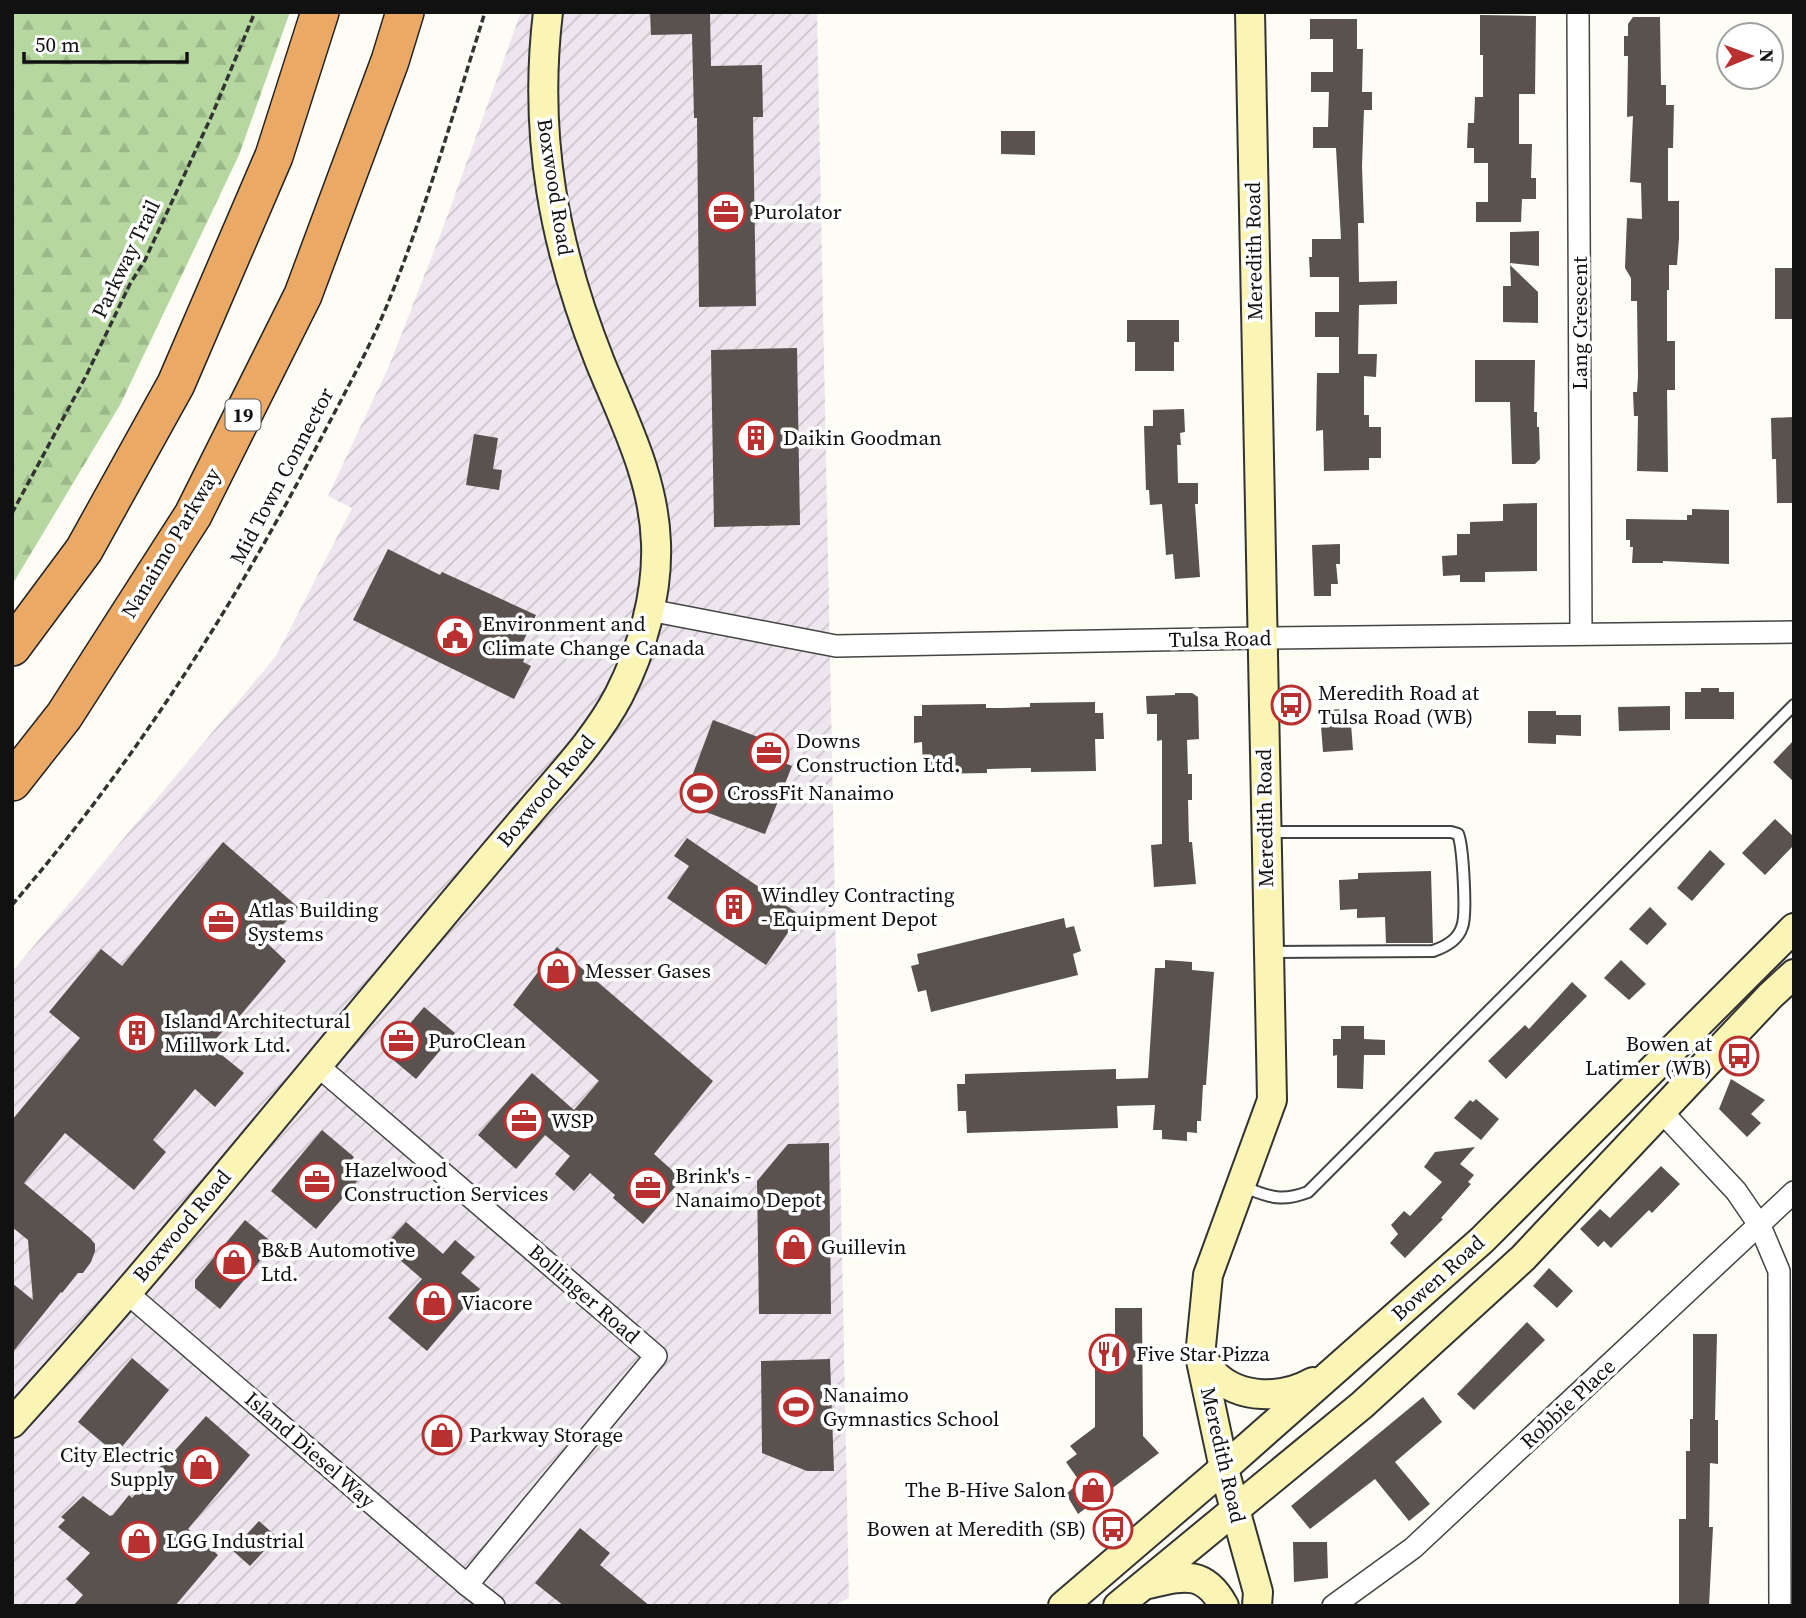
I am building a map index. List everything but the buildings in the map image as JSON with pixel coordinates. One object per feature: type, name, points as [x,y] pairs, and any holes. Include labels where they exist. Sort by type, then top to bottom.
[{"type":"highway","points":[[12,647],[84,550],[176,384],[274,156],[320,12]]},
{"type":"highway","name":"Nanaimo Parkway","points":[[12,782],[64,716],[193,515],[303,295],[390,61],[405,12]]},
{"type":"street","name":"Boxwood Road","points":[[12,1423],[318,1066],[577,756],[618,698],[632,667],[655,580],[657,547],[651,496],[576,296],[558,236],[542,117],[548,12]]},
{"type":"street","name":"Meredith Road","points":[[1250,12],[1272,1100],[1208,1275],[1200,1356],[1224,1468],[1258,1592],[1257,1606]]},
{"type":"street","name":"Lang Crescent","points":[[1578,12],[1581,634]]},
{"type":"street","name":"Tulsa Road","points":[[649,610],[836,646],[1794,632]]},
{"type":"street","name":"Bowen Road","points":[[1063,1606],[1482,1240],[1794,928]]},
{"type":"street","name":"Bowen Road","points":[[1118,1606],[1362,1405],[1523,1258],[1770,996],[1794,974]]},
{"type":"street","name":"Bollinger Road","points":[[318,1066],[656,1356],[467,1585]]},
{"type":"street","points":[[1661,1111],[1737,1191],[1760,1226],[1779,1271],[1780,1606]]},
{"type":"street","name":"Robbie Place","points":[[1333,1606],[1413,1548],[1794,1192]]},
{"type":"street","name":"Island Diesel Way","points":[[126,1292],[494,1606]]},
{"type":"street","points":[[1200,1356],[1215,1376],[1246,1393],[1276,1395],[1300,1390],[1332,1372]]},
{"type":"street","points":[[1142,1586],[1184,1576],[1198,1578],[1217,1593],[1224,1606]]},
{"type":"lane","points":[[1241,1186],[1289,1200],[1308,1192],[1794,705]]},
{"type":"lane","points":[[1266,832],[1451,832],[1458,834],[1463,853],[1463,927],[1453,941],[1443,948],[1433,951],[1268,952]]},
{"type":"path","name":"Parkway Trail","points":[[12,513],[80,387],[130,284],[145,260],[212,115],[255,12]]},
{"type":"path","name":"Mid Town Connector","points":[[12,905],[108,784],[173,692],[234,596],[288,501],[389,300],[416,229],[485,12]]},
{"type":"shaded area","points":[[521,12],[817,12],[849,1598],[833,1606],[12,1606],[12,972],[276,656],[352,508],[328,496],[389,366],[444,225]]},
{"type":"green space","points":[[12,12],[290,12],[239,155],[120,405],[12,585]]},
{"type":"place","name":"Purolator","points":[[726,212]]},
{"type":"place","name":"Daikin Goodman","points":[[756,438]]},
{"type":"place","name":"Environment and Climate Change Canada","points":[[455,636]]},
{"type":"place","name":"Meredith Road at Tulsa Road (WB)","points":[[1291,705]]},
{"type":"place","name":"Downs Construction Ltd.","points":[[769,753]]},
{"type":"place","name":"CrossFit Nanaimo","points":[[700,793]]},
{"type":"place","name":"Windley Contracting - Equipment Depot","points":[[734,907]]},
{"type":"place","name":"Atlas Building Systems","points":[[221,922]]},
{"type":"place","name":"Messer Gases","points":[[558,971]]},
{"type":"place","name":"Island Architectural Millwork Ltd.","points":[[137,1033]]},
{"type":"place","name":"PuroClean","points":[[401,1041]]},
{"type":"place","name":"Bowen at Latimer (WB)","points":[[1739,1056]]},
{"type":"place","name":"WSP","points":[[524,1121]]},
{"type":"place","name":"Hazelwood Construction Services","points":[[317,1182]]},
{"type":"place","name":"Brink's - Nanaimo Depot","points":[[648,1188]]},
{"type":"place","name":"Guillevin","points":[[794,1247]]},
{"type":"place","name":"B&B Automotive Ltd.","points":[[234,1262]]},
{"type":"place","name":"Viacore","points":[[434,1303]]},
{"type":"place","name":"Five Star Pizza","points":[[1109,1354]]},
{"type":"place","name":"Nanaimo Gymnastics School","points":[[796,1407]]},
{"type":"place","name":"Parkway Storage","points":[[442,1435]]},
{"type":"place","name":"City Electric Supply","points":[[201,1467]]},
{"type":"place","name":"The B-Hive Salon","points":[[1093,1490]]},
{"type":"place","name":"Bowen at Meredith (SB)","points":[[1113,1529]]},
{"type":"place","name":"LGG Industrial","points":[[139,1541]]}]
